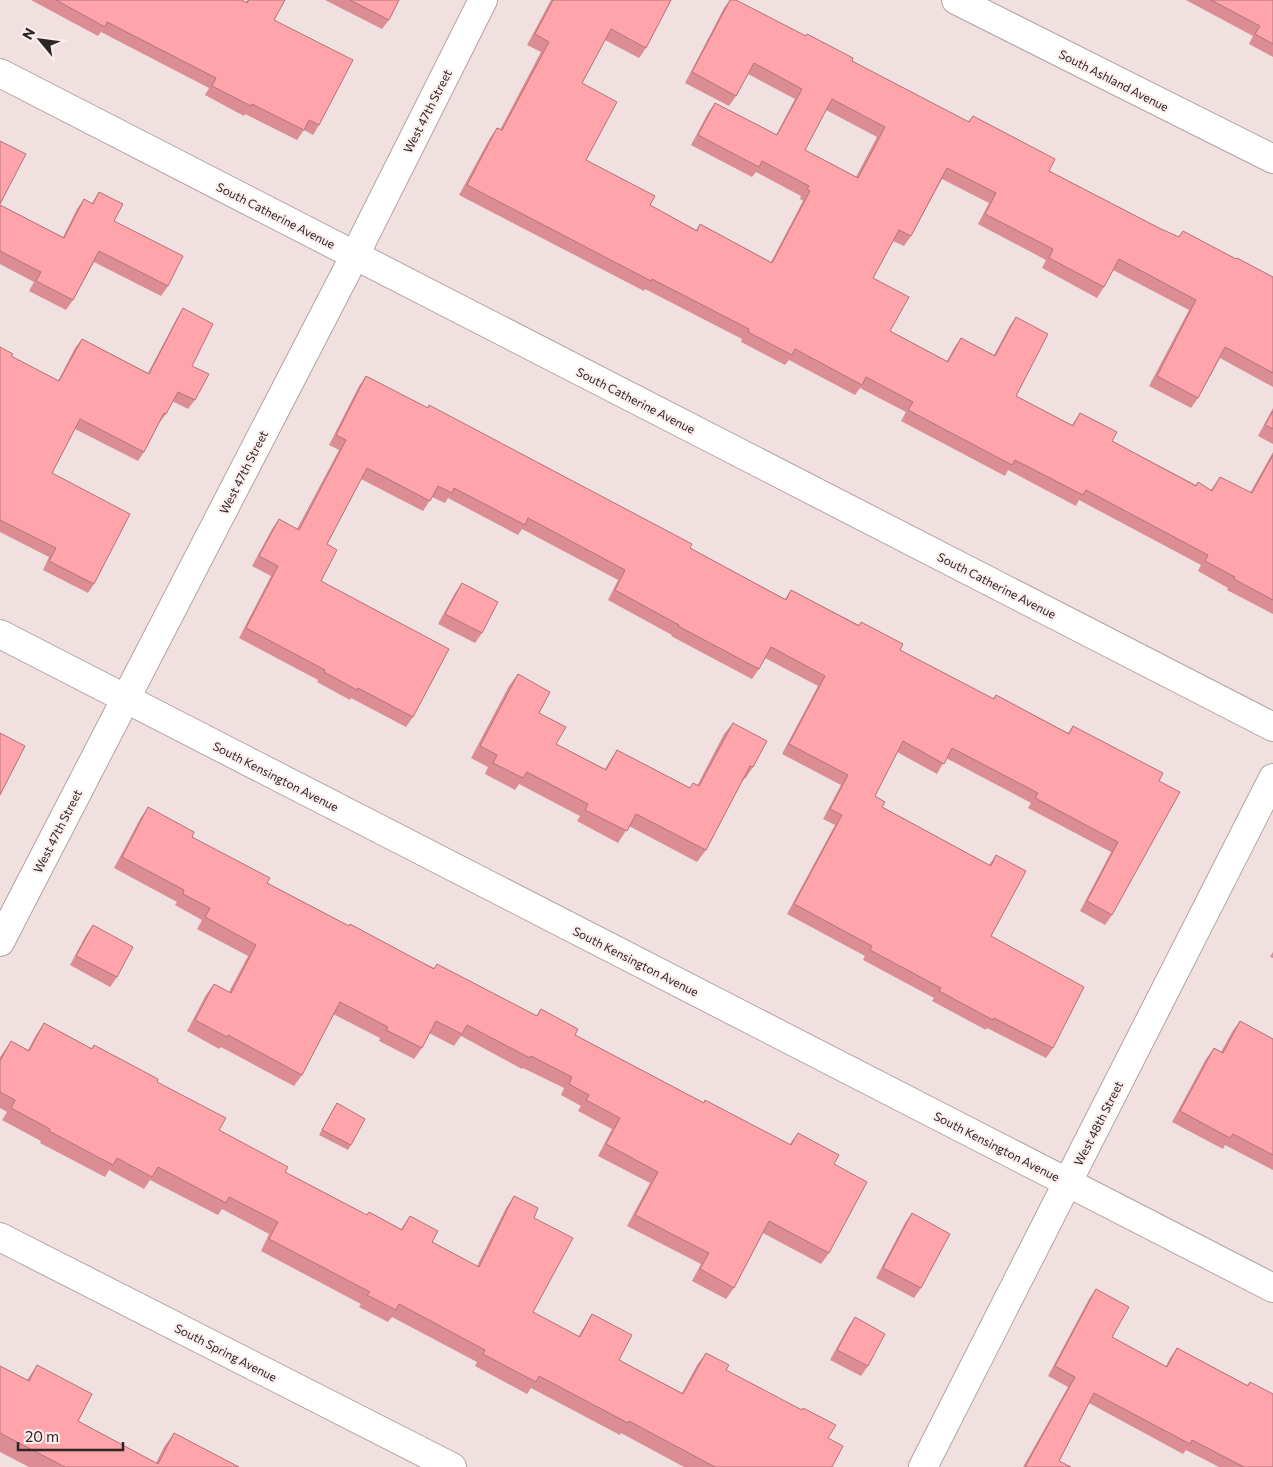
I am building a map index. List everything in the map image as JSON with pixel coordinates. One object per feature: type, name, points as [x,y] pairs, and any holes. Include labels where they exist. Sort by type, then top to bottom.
[{"type":"street","name":"West 47th Street","points":[[0,942],[355,255],[483,0]]},
{"type":"street","name":"South Ashland Avenue","points":[[956,0],[1273,159]]},
{"type":"street","name":"South Catherine Avenue","points":[[0,73],[1273,727]]},
{"type":"street","name":"South Kensington Avenue","points":[[0,634],[1273,1288]]},
{"type":"street","name":"West 48th Street","points":[[923,1467],[1273,778]]},
{"type":"street","name":"South Spring Avenue","points":[[0,1237],[452,1467]]},
{"type":"building","points":[[56,0],[242,0],[247,3],[249,0],[285,0],[274,20],[353,60],[319,125],[309,120],[304,130],[212,86],[216,78],[107,22],[105,27]]},
{"type":"building","points":[[350,0],[399,0],[389,20]]},
{"type":"building","points":[[553,0],[671,0],[646,48],[611,29],[582,83],[617,102],[586,160],[655,196],[650,205],[697,231],[700,224],[772,263],[810,191],[807,189],[809,186],[762,161],[759,167],[698,135],[715,103],[777,135],[802,89],[754,63],[736,96],[692,72],[730,0],[736,0],[806,36],[807,34],[853,58],[852,61],[969,122],[973,116],[1055,159],[1049,171],[1159,228],[1179,237],[1183,231],[1273,277],[1273,373],[1225,347],[1198,398],[1157,376],[1196,300],[1119,259],[1104,287],[1049,258],[1053,249],[985,214],[996,193],[947,168],[911,236],[899,230],[873,278],[909,297],[890,331],[948,362],[961,338],[995,356],[1016,317],[1048,334],[1016,396],[1073,426],[1080,413],[1117,432],[1112,441],[1196,486],[1198,482],[1212,491],[1220,477],[1252,493],[1273,455],[1273,600],[1205,561],[1208,555],[1086,490],[1083,495],[1015,460],[1012,465],[908,410],[913,402],[866,377],[862,385],[795,349],[792,355],[748,332],[749,329],[652,279],[651,281],[467,185],[497,128],[502,130],[549,42],[535,34]],"holes":[[[832,99],[885,127],[858,178],[805,150]]]},
{"type":"building","points":[[1211,0],[1273,0],[1273,44],[1255,34],[1260,26]]},
{"type":"building","points":[[0,141],[26,154],[0,204]]},
{"type":"building","points":[[99,192],[123,204],[114,221],[183,256],[168,286],[99,251],[73,300],[36,281],[41,272],[0,251],[0,205],[64,238],[84,199],[93,204]]},
{"type":"building","points":[[183,308],[213,324],[192,366],[209,374],[195,400],[178,392],[166,414],[164,413],[144,452],[80,419],[52,473],[130,514],[94,584],[49,561],[56,548],[0,520],[0,347],[13,354],[11,356],[59,381],[82,339],[149,374]]},
{"type":"building","points":[[366,376],[428,408],[429,405],[692,544],[690,548],[786,600],[791,590],[859,626],[861,622],[903,644],[900,650],[994,699],[996,695],[1069,734],[1073,726],[1163,773],[1159,781],[1180,792],[1112,915],[1087,901],[1118,842],[1035,798],[1038,793],[952,748],[944,764],[903,741],[875,796],[885,802],[882,807],[991,866],[996,855],[1026,871],[991,936],[1084,987],[1053,1048],[994,1018],[993,1020],[939,991],[941,988],[870,950],[872,946],[794,904],[842,815],[830,809],[848,775],[789,744],[825,676],[771,647],[759,669],[678,626],[615,590],[625,570],[528,518],[525,525],[454,488],[452,493],[438,486],[430,501],[367,468],[327,544],[337,550],[321,581],[449,649],[413,717],[358,688],[357,690],[324,672],[325,670],[246,628],[278,566],[259,556],[279,519],[299,530],[346,440],[336,435]]},
{"type":"building","points":[[1273,411],[1273,429],[1265,425]]},
{"type":"building","points":[[462,583],[498,602],[482,633],[445,614]]},
{"type":"building","points":[[518,674],[550,692],[539,713],[566,727],[556,744],[606,770],[617,750],[690,788],[693,783],[699,786],[733,723],[767,741],[753,767],[750,766],[706,850],[636,814],[627,831],[585,810],[588,804],[527,772],[523,778],[493,763],[497,755],[480,746]]},
{"type":"building","points":[[0,733],[25,746],[0,795]]},
{"type":"building","points":[[148,807],[194,832],[192,837],[270,878],[267,883],[349,926],[350,924],[434,969],[437,964],[537,1016],[541,1009],[578,1029],[575,1035],[704,1103],[705,1100],[791,1145],[798,1133],[839,1155],[834,1164],[867,1182],[829,1253],[769,1221],[734,1288],[700,1269],[709,1253],[635,1215],[658,1172],[606,1144],[620,1118],[586,1100],[589,1095],[569,1084],[572,1077],[531,1056],[530,1058],[467,1025],[462,1034],[436,1021],[422,1048],[386,1030],[388,1027],[340,1002],[302,1075],[228,1035],[227,1037],[195,1020],[214,984],[231,993],[256,945],[205,917],[210,908],[183,894],[184,890],[122,857]]},
{"type":"building","points":[[93,925],[133,947],[117,977],[76,956]]},
{"type":"building","points":[[1240,1021],[1273,1039],[1273,1155],[1233,1134],[1230,1138],[1180,1111],[1214,1048],[1223,1053]]},
{"type":"building","points":[[44,1023],[92,1049],[94,1045],[158,1079],[157,1082],[226,1118],[219,1130],[288,1167],[285,1172],[367,1215],[369,1212],[402,1230],[410,1216],[438,1231],[432,1242],[479,1267],[514,1196],[538,1208],[534,1218],[573,1238],[533,1312],[580,1337],[592,1314],[632,1335],[619,1360],[683,1394],[706,1353],[729,1365],[726,1370],[802,1410],[803,1408],[836,1425],[828,1438],[843,1446],[832,1467],[715,1467],[539,1376],[536,1382],[483,1354],[485,1350],[399,1304],[396,1310],[367,1295],[370,1292],[269,1239],[278,1222],[229,1197],[226,1203],[158,1167],[152,1177],[117,1158],[113,1165],[49,1131],[50,1129],[11,1108],[15,1100],[0,1092],[0,1061],[11,1041],[29,1051]]},
{"type":"building","points":[[337,1103],[365,1119],[351,1145],[322,1130]]},
{"type":"building","points":[[912,1213],[950,1234],[921,1288],[883,1268]]},
{"type":"building","points":[[1096,1289],[1129,1307],[1112,1337],[1167,1367],[1177,1348],[1248,1386],[1250,1382],[1273,1394],[1273,1467],[1244,1467],[1192,1440],[1190,1444],[1094,1393],[1059,1461],[1071,1467],[1025,1467],[1075,1377],[1055,1366]]},
{"type":"building","points":[[855,1317],[885,1334],[868,1366],[837,1350]]},
{"type":"building","points":[[37,1365],[92,1394],[78,1421],[158,1464],[174,1433],[239,1467],[65,1467],[0,1433],[0,1366],[29,1381]]}]
